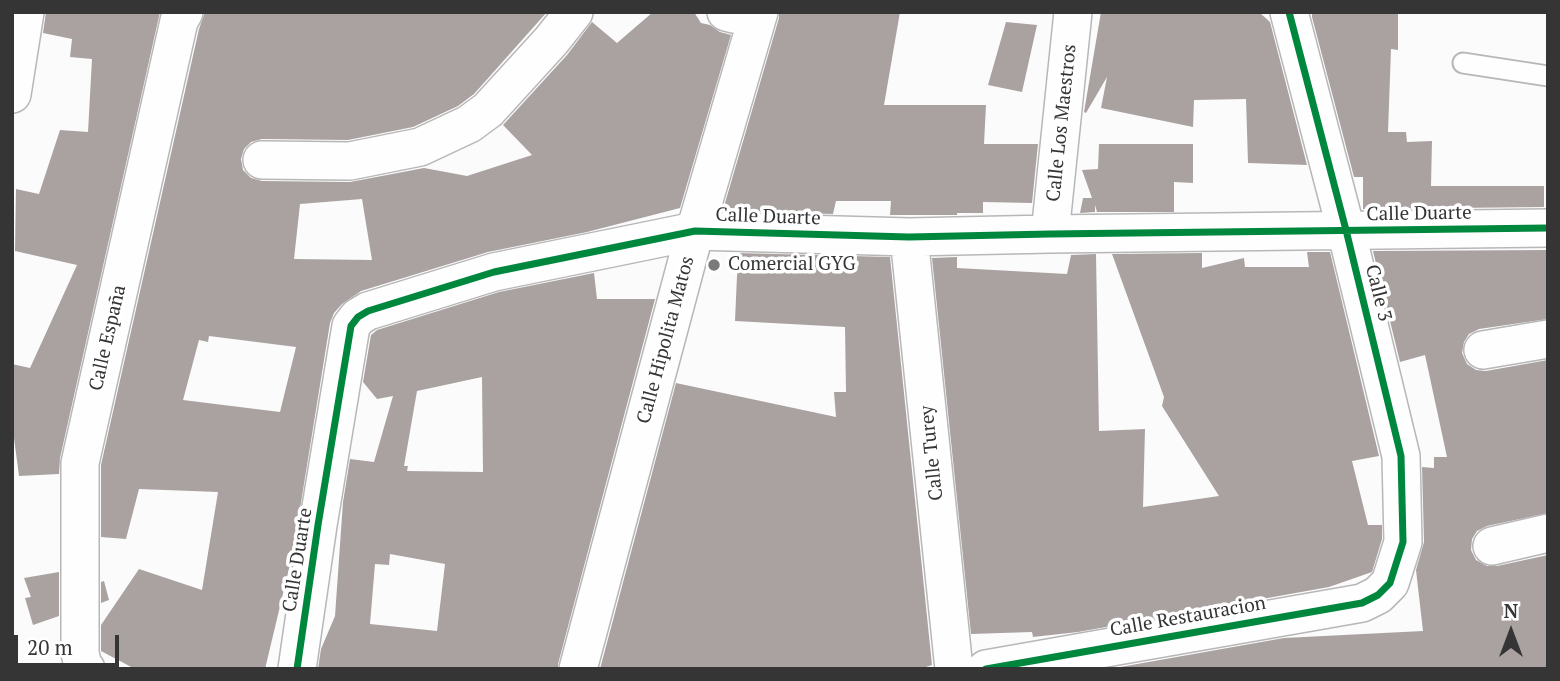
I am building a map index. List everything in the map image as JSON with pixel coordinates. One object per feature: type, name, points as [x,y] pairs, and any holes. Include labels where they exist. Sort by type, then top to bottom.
[{"type":"street","points":[[12,94],[25,12]]},
{"type":"street","name":"Calle España","points":[[86,669],[80,653],[80,463],[179,21],[184,12]]},
{"type":"street","points":[[262,160],[350,161],[420,147],[448,134],[469,124],[488,110],[574,12]]},
{"type":"street","name":"Calle Los Maestros","points":[[1050,234],[1073,12]]},
{"type":"street","name":"Calle 3","points":[[1289,12],[1401,456],[1403,542],[1390,583]]},
{"type":"street","name":"Calle Hipolita Matos","points":[[578,669],[695,231],[748,13]]},
{"type":"street","name":"Calle Duarte","points":[[297,669],[351,326],[358,317],[368,311],[495,272],[695,231],[909,237],[1548,228]]},
{"type":"street","name":"Calle Turey","points":[[909,237],[954,669]]},
{"type":"street","points":[[1483,350],[1548,339]]},
{"type":"street","points":[[1492,546],[1548,533]]},
{"type":"street","name":"Calle Restauracion","points":[[986,669],[1362,603],[1390,583]]},
{"type":"lane","points":[[1463,63],[1548,76]]},
{"type":"building","points":[[46,12],[160,12],[60,458],[59,474],[19,476],[12,438],[12,364],[30,368],[77,265],[15,251],[16,189],[39,194],[60,130],[88,132],[92,59],[70,57],[72,39],[43,33]]},
{"type":"building","points":[[205,12],[547,12],[474,94],[458,106],[413,127],[348,140],[262,139],[251,142],[244,149],[241,159],[243,170],[251,178],[262,181],[350,182],[424,168],[467,176],[532,155],[503,125],[567,55],[592,22],[617,43],[653,12],[694,12],[701,23],[731,35],[680,208],[587,232],[488,252],[361,291],[334,313],[330,323],[293,552],[265,669],[135,669],[101,651],[101,625],[139,569],[202,590],[218,492],[139,489],[126,539],[101,537],[101,465]],"holes":[[[362,199],[372,260],[294,259],[300,204]],[[209,336],[296,347],[280,412],[183,400],[199,340],[208,342]]]},
{"type":"building","points":[[779,12],[900,12],[884,105],[986,105],[984,144],[1038,144],[1032,203],[983,202],[983,213],[957,215],[890,215],[891,201],[836,201],[833,214],[734,211],[725,203]]},
{"type":"building","points":[[1101,12],[1260,13],[1270,22],[1307,165],[1248,163],[1246,99],[1194,100],[1193,127],[1101,108],[1107,77],[1086,113],[1084,112]]},
{"type":"building","points":[[1312,12],[1398,12],[1398,50],[1391,49],[1388,132],[1406,132],[1407,142],[1432,141],[1431,186],[1544,186],[1544,207],[1363,209],[1363,177],[1354,177]]},
{"type":"building","points":[[1006,22],[1037,25],[1022,92],[988,85]]},
{"type":"building","points":[[1099,144],[1193,144],[1193,183],[1174,182],[1174,212],[1097,212],[1095,205],[1095,212],[1080,213],[1083,198],[1092,198],[1082,170],[1098,169]]},
{"type":"building","points":[[1548,250],[1548,319],[1479,329],[1469,334],[1462,353],[1467,364],[1476,370],[1486,371],[1548,360],[1548,513],[1487,526],[1477,531],[1472,539],[1471,550],[1476,560],[1487,566],[1548,555],[1548,669],[1109,669],[1284,638],[1423,631],[1416,570],[1424,542],[1422,467],[1434,468],[1434,457],[1447,457],[1425,355],[1400,362],[1373,251]]},
{"type":"building","points":[[1307,252],[1330,252],[1379,456],[1352,461],[1368,525],[1382,525],[1382,539],[1372,572],[1329,587],[1078,632],[1033,637],[1032,632],[971,634],[932,258],[957,257],[957,268],[1067,274],[1071,255],[1096,254],[1099,431],[1145,429],[1143,507],[1219,496],[1162,406],[1164,397],[1112,254],[1202,253],[1202,268],[1244,258],[1245,267],[1309,267]]},
{"type":"building","points":[[738,253],[890,257],[932,665],[920,669],[600,669],[676,383],[836,417],[834,392],[846,392],[845,327],[735,321]]},
{"type":"building","points":[[594,273],[597,299],[655,299],[558,669],[318,669],[321,649],[335,616],[343,502],[350,459],[374,462],[393,396],[377,399],[363,382],[371,335],[377,330],[499,292]],"holes":[[[482,377],[483,472],[407,471],[408,466],[404,466],[417,391]],[[390,554],[445,564],[437,631],[370,624],[375,564],[389,565]]]},
{"type":"building","points":[[59,572],[59,616],[33,625],[25,598],[31,597],[24,578]]},
{"type":"building","points":[[104,581],[109,600],[101,603],[101,582]]},
{"type":"cycle path","points":[[986,669],[1362,603],[1378,595],[1390,583],[1403,542],[1401,456],[1289,12]]},
{"type":"cycle path","points":[[297,669],[351,326],[358,317],[368,311],[494,272],[695,231],[909,237],[1548,228]]},
{"type":"place","name":"Comercial GYG","points":[[714,265]]}]
